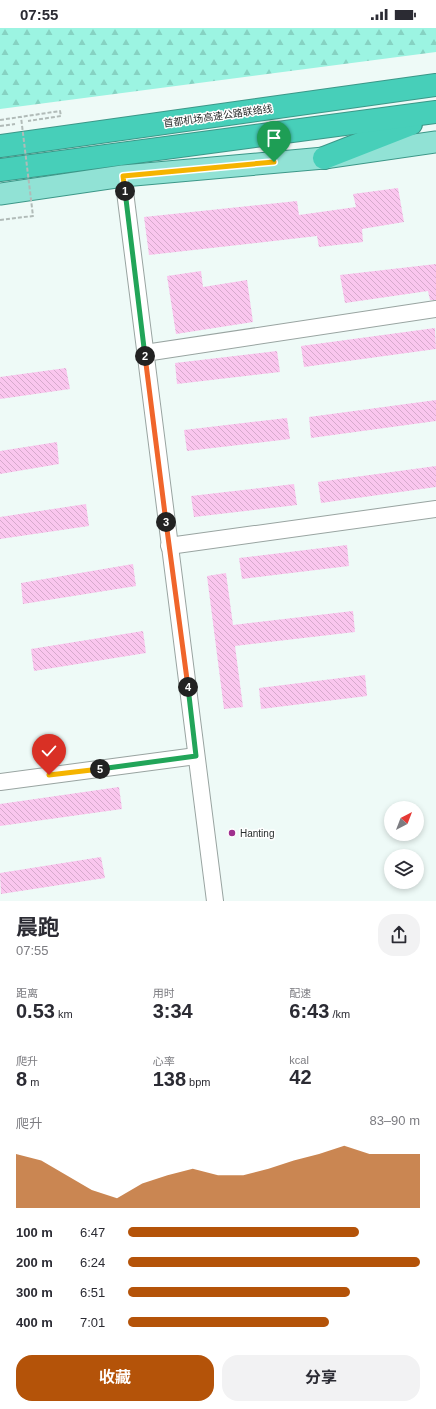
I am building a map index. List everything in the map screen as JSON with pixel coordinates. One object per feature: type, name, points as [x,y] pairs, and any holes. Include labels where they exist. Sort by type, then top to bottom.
[{"type":"highway","name":"首都机场高速公路联络线","points":[[5,137],[436,85]]},
{"type":"highway","points":[[324,158],[436,113]]},
{"type":"highway","points":[[0,170],[436,113]]},
{"type":"main road","points":[[0,194],[123,176],[324,158],[436,142]]},
{"type":"street","points":[[123,176],[215,901]]},
{"type":"street","points":[[145,353],[436,309]]},
{"type":"street","points":[[170,546],[436,510]]},
{"type":"street","points":[[0,782],[196,756]]},
{"type":"path","points":[[0,120],[60,111],[61,116],[28,121]]},
{"type":"path","points":[[0,220],[33,216],[21,117]]},
{"type":"green space","points":[[0,28],[436,28],[436,52],[0,109]]},
{"type":"building","points":[[398,188],[404,222],[362,229],[363,242],[319,247],[317,236],[149,255],[144,217],[297,201],[299,215],[356,207],[353,194]]},
{"type":"building","points":[[436,264],[436,300],[430,300],[428,291],[345,303],[340,275]]},
{"type":"building","points":[[201,271],[203,287],[247,280],[253,322],[176,334],[167,276]]},
{"type":"building","points":[[435,328],[436,349],[304,367],[301,346]]},
{"type":"building","points":[[277,351],[280,372],[177,384],[175,363]]},
{"type":"building","points":[[66,368],[70,389],[0,399],[0,377]]},
{"type":"building","points":[[436,400],[436,421],[311,438],[309,417]]},
{"type":"building","points":[[287,418],[290,439],[187,451],[184,430]]},
{"type":"building","points":[[57,442],[59,464],[0,474],[0,451]]},
{"type":"building","points":[[436,466],[436,487],[321,503],[318,482]]},
{"type":"building","points":[[294,484],[297,505],[194,517],[191,496]]},
{"type":"building","points":[[86,504],[89,526],[0,539],[0,517]]},
{"type":"building","points":[[347,545],[349,566],[242,579],[239,558]]},
{"type":"building","points":[[133,564],[136,586],[23,604],[21,583]]},
{"type":"building","points":[[226,573],[233,625],[353,611],[355,632],[235,646],[243,707],[224,709],[207,576]]},
{"type":"building","points":[[143,631],[146,653],[34,671],[31,649]]},
{"type":"building","points":[[365,675],[367,696],[261,709],[259,688]]},
{"type":"building","points":[[119,787],[122,809],[0,826],[0,804]]},
{"type":"building","points":[[101,857],[105,878],[1,894],[0,873]]},
{"type":"place","name":"Hanting","points":[[232,833]]},
{"type":"route","points":[[49,775],[196,756],[123,176],[274,162]]}]
